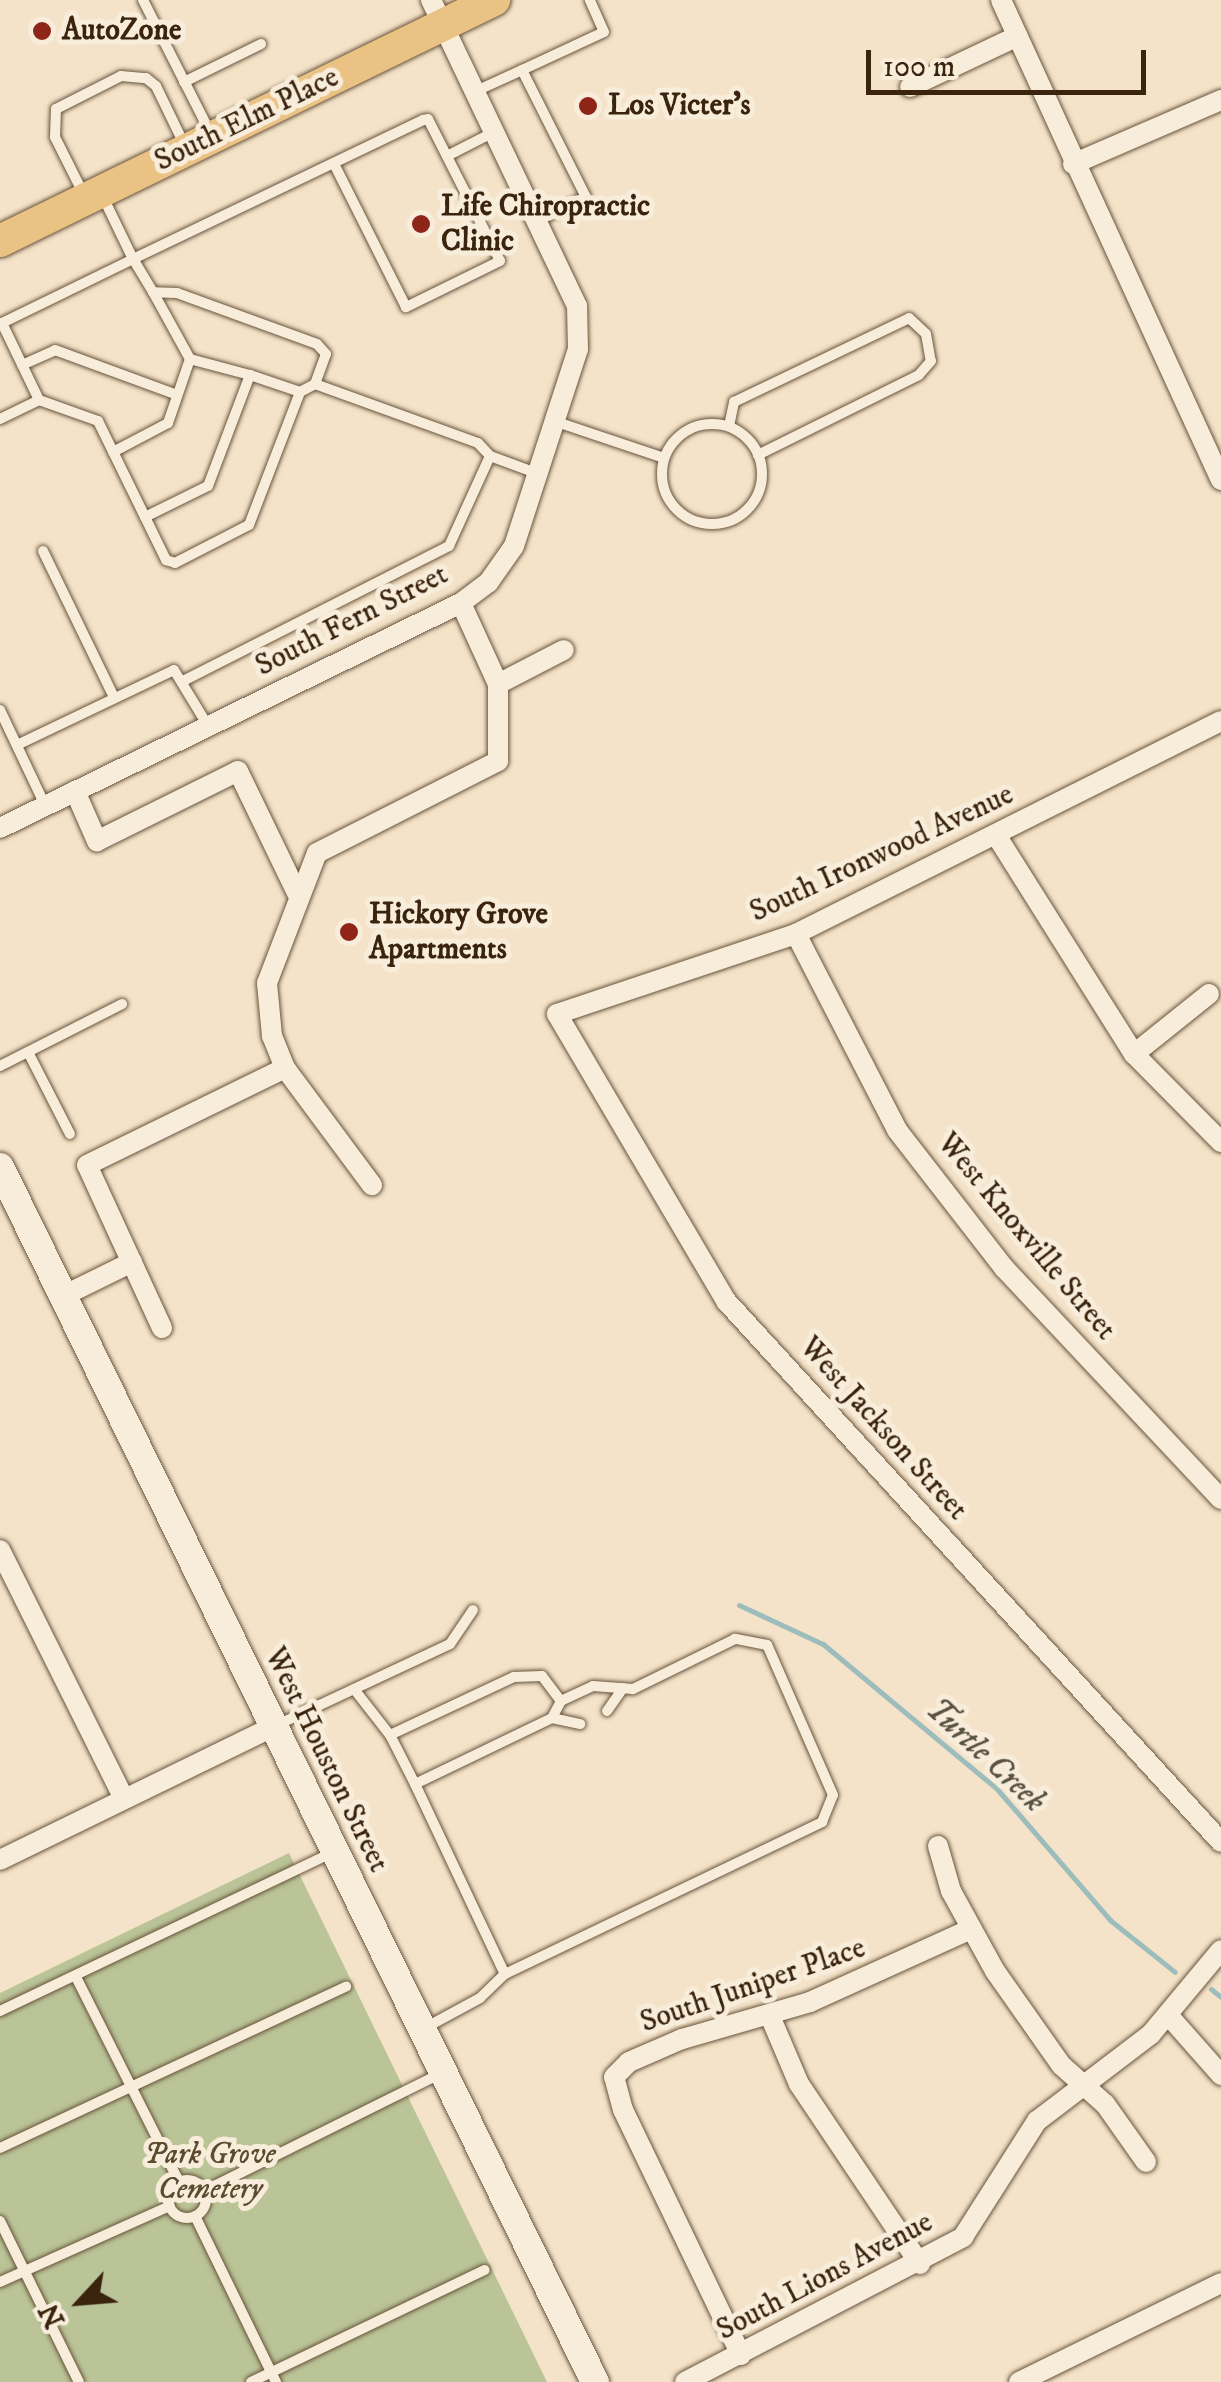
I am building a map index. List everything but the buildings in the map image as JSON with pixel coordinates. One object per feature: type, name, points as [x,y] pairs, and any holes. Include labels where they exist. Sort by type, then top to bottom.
[{"type":"main road","name":"South Elm Place","points":[[0,242],[200,144],[437,12],[494,0]]},
{"type":"main road","name":"West Houston Street","points":[[0,1166],[595,2382]]},
{"type":"street","points":[[1001,0],[1221,480]]},
{"type":"street","points":[[437,12],[539,220]]},
{"type":"street","points":[[910,87],[1018,36]]},
{"type":"street","points":[[1073,164],[1221,100]]},
{"type":"street","name":"South Fern Street","points":[[0,828],[461,603],[488,582],[514,546],[556,422],[580,332],[569,282],[539,220]]},
{"type":"street","points":[[372,1186],[285,1068],[272,1036],[267,983],[297,893],[316,853],[498,761],[498,684],[461,603]]},
{"type":"street","points":[[498,684],[564,650]]},
{"type":"street","name":"South Ironwood Avenue","points":[[557,1014],[796,934],[1221,721]]},
{"type":"street","points":[[75,791],[97,841],[238,772],[297,893]]},
{"type":"street","points":[[996,835],[1134,1054],[1221,1142]]},
{"type":"street","name":"West Knoxville Street","points":[[796,934],[897,1130],[1004,1268],[1221,1499]]},
{"type":"street","points":[[1134,1054],[1209,994]]},
{"type":"street","name":"West Jackson Street","points":[[557,1014],[726,1301],[1221,1842]]},
{"type":"street","points":[[162,1328],[87,1164],[285,1068]]},
{"type":"street","points":[[63,1296],[132,1262]]},
{"type":"street","points":[[0,1550],[7,1581],[124,1799]]},
{"type":"street","points":[[0,1860],[273,1727]]},
{"type":"street","points":[[938,1846],[970,1930],[1081,2085],[1105,2104],[1146,2162]]},
{"type":"street","name":"South Juniper Place","points":[[741,2355],[623,2110],[614,2077],[629,2062],[682,2039],[770,2016],[890,1970],[970,1930]]},
{"type":"street","name":"South Lions Avenue","points":[[685,2382],[920,2264],[963,2238],[983,2215],[1020,2143],[1081,2085],[1168,2016],[1221,1950]]},
{"type":"street","points":[[770,2016],[799,2084],[920,2264]]},
{"type":"street","points":[[1168,2016],[1221,2075]]},
{"type":"street","points":[[1020,2382],[1056,2374],[1221,2283]]},
{"type":"lane","points":[[143,0],[184,82],[200,144]]},
{"type":"lane","points":[[476,92],[604,32],[590,0]]},
{"type":"lane","points":[[184,82],[260,44]]},
{"type":"lane","points":[[522,70],[586,197],[539,220]]},
{"type":"lane","points":[[200,144],[146,78],[121,76],[56,108],[51,123],[190,359],[300,392]]},
{"type":"lane","points":[[38,400],[1,323],[428,119],[450,155],[500,262],[406,307],[334,164]]},
{"type":"lane","points":[[450,155],[496,131]]},
{"type":"lane","points":[[0,419],[38,400],[98,421],[166,560],[175,563],[249,525],[300,392],[315,384],[326,354],[316,344],[176,293],[154,292]]},
{"type":"lane","points":[[729,426],[734,402],[909,318],[926,334],[932,360],[919,374],[758,455]]},
{"type":"lane","points":[[22,365],[55,350],[177,395]]},
{"type":"lane","points":[[113,452],[168,422],[190,359]]},
{"type":"lane","points":[[145,518],[208,486],[250,375]]},
{"type":"lane","points":[[315,384],[478,443],[490,456],[539,474]]},
{"type":"lane","points":[[556,422],[664,458]]},
{"type":"lane","points":[[697,425],[729,426],[758,455],[760,492],[738,518],[704,524],[674,507],[665,492],[664,458],[697,425]]},
{"type":"lane","points":[[186,680],[450,546],[490,456]]},
{"type":"lane","points":[[43,551],[114,697]]},
{"type":"lane","points":[[17,745],[166,671],[186,680],[208,726]]},
{"type":"lane","points":[[0,710],[45,805]]},
{"type":"lane","points":[[0,1066],[122,1004]]},
{"type":"lane","points":[[28,1052],[70,1134]]},
{"type":"lane","points":[[273,1727],[450,1644],[473,1610]]},
{"type":"lane","points":[[415,1784],[552,1718],[561,1700],[592,1686],[623,1688],[734,1639],[766,1644],[833,1795],[822,1822],[506,1974],[480,1998],[422,2030]]},
{"type":"lane","points":[[390,1736],[514,1677],[542,1676],[561,1700]]},
{"type":"lane","points":[[606,1712],[623,1688]]},
{"type":"lane","points":[[354,1689],[390,1736],[506,1974]]},
{"type":"lane","points":[[552,1718],[580,1724]]},
{"type":"lane","points":[[0,2011],[77,1979],[335,1852]]},
{"type":"lane","points":[[77,1979],[179,2182]]},
{"type":"lane","points":[[0,2148],[134,2091],[346,1987]]},
{"type":"lane","points":[[204,2191],[443,2072]]},
{"type":"lane","points":[[191,2181],[204,2191],[205,2205],[195,2216],[180,2217],[170,2206],[170,2191],[179,2182],[191,2181]]},
{"type":"lane","points":[[0,2282],[170,2206]]},
{"type":"lane","points":[[195,2216],[274,2377]]},
{"type":"lane","points":[[0,2221],[79,2382]]},
{"type":"lane","points":[[251,2382],[274,2377],[485,2270]]},
{"type":"green space","name":"Park Grove Cemetery","points":[[289,1853],[547,2382],[0,2382],[0,1993]]},
{"type":"waterway","name":"Turtle Creek","points":[[739,1605],[823,1644],[997,1789],[1110,1920],[1175,1972]]},
{"type":"waterway","name":"Turtle Creek","points":[[1211,1989],[1221,1997]]},
{"type":"place","name":"AutoZone","points":[[42,31]]},
{"type":"place","name":"Los Victer's","points":[[588,106]]},
{"type":"place","name":"Life Chiropractic Clinic","points":[[421,224]]},
{"type":"place","name":"Hickory Grove Apartments","points":[[349,932]]}]
